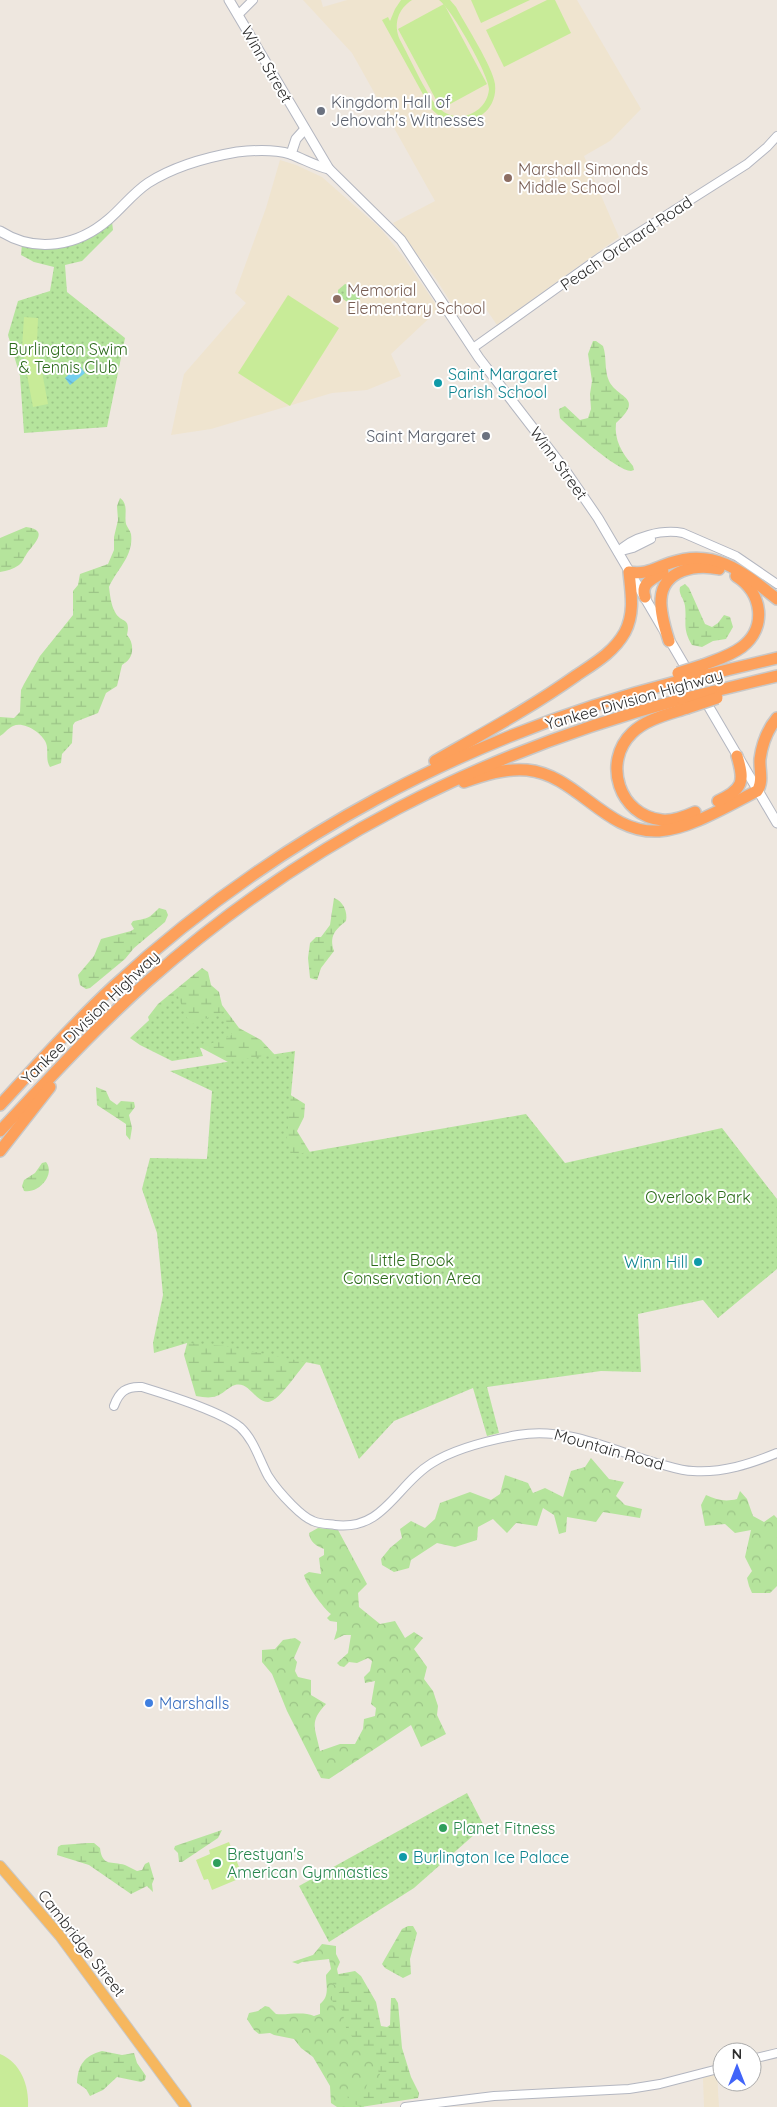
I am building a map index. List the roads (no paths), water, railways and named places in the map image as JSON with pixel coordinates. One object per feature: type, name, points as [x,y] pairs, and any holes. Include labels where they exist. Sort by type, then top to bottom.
[{"type":"highway","points":[[645,597],[643,589],[646,583],[672,566],[689,559]]},
{"type":"highway","points":[[373,800],[426,766],[534,705],[610,652],[619,642],[630,619],[632,601],[630,572],[646,573],[674,562],[689,559],[714,560],[732,566],[749,576],[777,599]]},
{"type":"highway","points":[[669,641],[662,616],[661,598],[663,589],[673,576],[687,569],[704,567],[722,570],[739,578],[752,590],[758,603],[759,615],[756,630],[747,643],[738,650],[704,670]]},
{"type":"highway","name":"Yankee Division Highway","points":[[0,1105],[112,988],[199,915],[300,843],[373,800],[447,762],[502,739],[615,699],[704,670],[777,658]]},
{"type":"highway","name":"Yankee Division Highway","points":[[0,1131],[72,1055],[147,982],[212,926],[324,850],[422,795],[483,766],[548,740],[605,721],[685,704],[777,676]]},
{"type":"highway","points":[[685,704],[642,725],[632,733],[622,746],[618,760],[617,777],[622,793],[632,807],[651,818],[671,820],[693,814],[736,791],[741,782],[737,756]]},
{"type":"highway","points":[[422,795],[492,773],[514,770],[535,771],[562,782],[622,824],[640,830],[659,831],[683,826],[757,790],[760,786],[760,760],[763,744],[777,718]]},
{"type":"highway","points":[[0,1095],[52,1050]]},
{"type":"highway","points":[[0,1151],[49,1089],[72,1055]]},
{"type":"highway","name":"Cambridge Street","points":[[0,1866],[60,1936],[186,2107]]},
{"type":"main road","name":"Winn Street","points":[[229,0],[329,169],[346,188],[398,237],[473,348],[568,473],[645,597],[777,823]]},
{"type":"main road","points":[[291,154],[296,139],[305,129]]},
{"type":"main road","points":[[0,231],[28,243],[63,243],[93,232],[144,186],[164,174],[205,160],[239,152],[270,150],[291,154],[329,169]]},
{"type":"street","points":[[238,15],[253,0]]},
{"type":"street","name":"Peach Orchard Road","points":[[473,348],[599,258],[746,164],[767,148],[777,136]]},
{"type":"street","points":[[618,552],[624,544],[635,540],[679,532],[736,556],[777,584]]},
{"type":"street","name":"Mountain Road","points":[[114,1406],[117,1397],[123,1390],[131,1387],[142,1387],[227,1419],[240,1427],[279,1492],[294,1508],[313,1521],[341,1526],[362,1523],[378,1515],[411,1479],[433,1462],[482,1443],[517,1435],[544,1432],[568,1435],[653,1462],[691,1471],[726,1470],[777,1453]]},
{"type":"street","points":[[762,2057],[777,2053]]},
{"type":"street","points":[[405,2107],[488,2096],[621,2090],[660,2084],[712,2071]]},
{"type":"water","points":[[79,365],[85,373],[70,385],[65,378]]},
{"type":"place","name":"Kingdom Hall of Jehovah's Witnesses","points":[[321,111]]},
{"type":"place","name":"Marshall Simonds Middle School","points":[[508,178]]},
{"type":"place","name":"Memorial Elementary School","points":[[337,299]]},
{"type":"place","name":"Saint Margaret Parish School","points":[[438,383]]},
{"type":"place","name":"Saint Margaret","points":[[486,436]]},
{"type":"place","name":"Winn Hill","points":[[698,1262]]},
{"type":"place","name":"Marshalls","points":[[149,1703]]},
{"type":"place","name":"Planet Fitness","points":[[443,1828]]},
{"type":"place","name":"Burlington Ice Palace","points":[[403,1857]]},
{"type":"place","name":"Brestyan's American Gymnastics","points":[[217,1863]]},
{"type":"park label","name":"Burlington Swim & Tennis Club","points":[[68,358]]},
{"type":"park label","name":"Overlook Park","points":[[698,1197]]},
{"type":"park label","name":"Little Brook Conservation Area","points":[[412,1269]]}]
